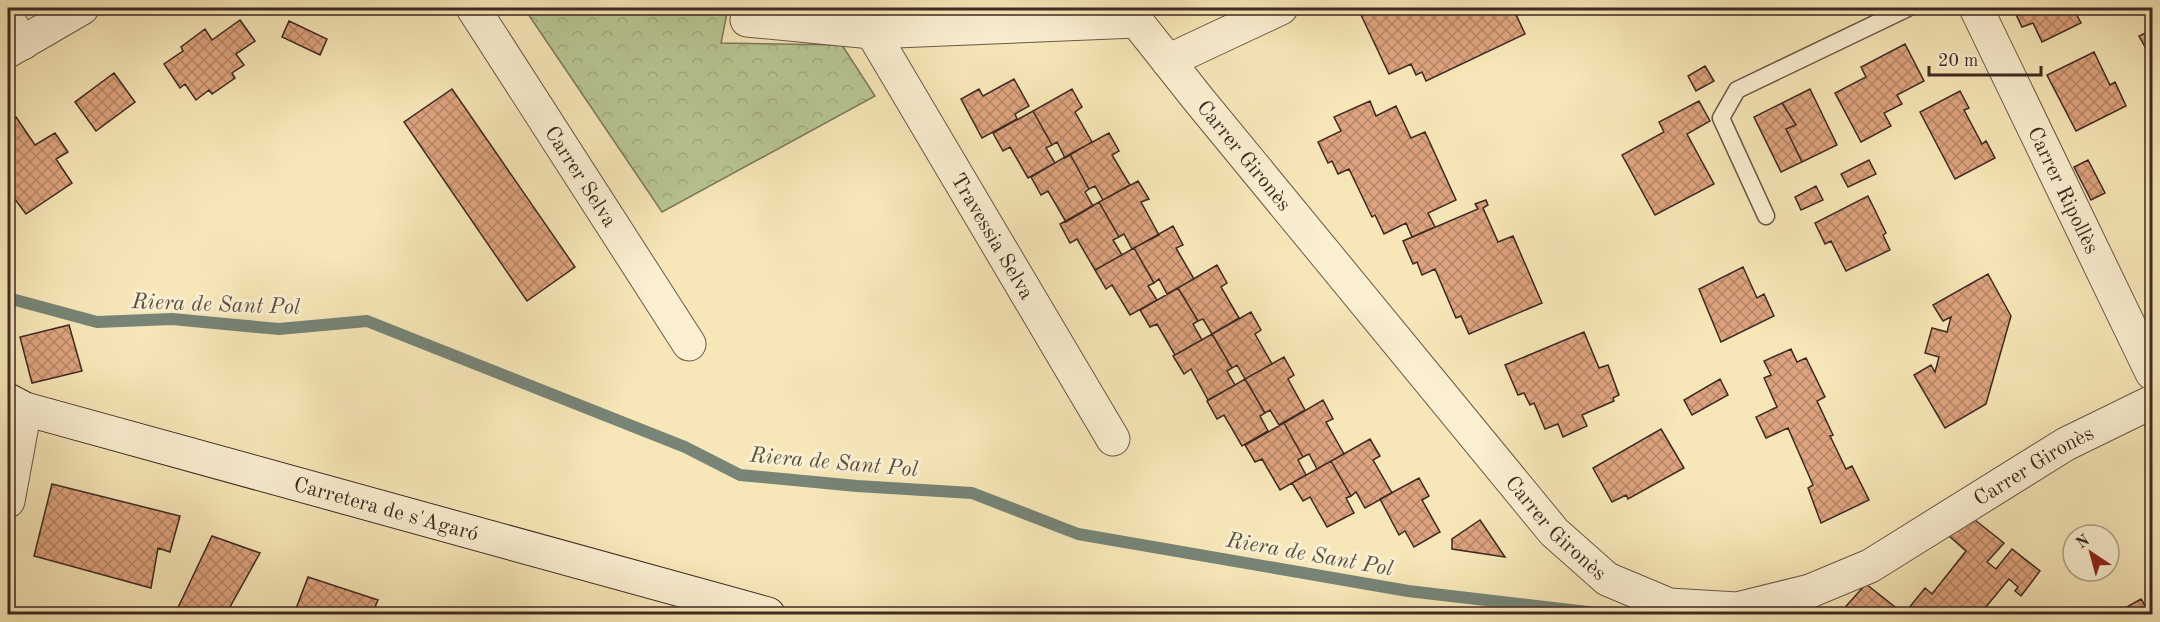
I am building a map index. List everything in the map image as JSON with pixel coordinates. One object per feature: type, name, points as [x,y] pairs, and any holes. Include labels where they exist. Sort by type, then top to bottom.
[{"type":"street","points":[[13,38],[82,8]]},
{"type":"street","name":"Carrer Selva","points":[[473,8],[689,344]]},
{"type":"street","points":[[1168,61],[1281,8]]},
{"type":"street","name":"Carrer Ripollès","points":[[1976,8],[2152,373]]},
{"type":"street","points":[[747,20],[872,32],[1131,14]]},
{"type":"street","name":"Carrer Gironès","points":[[1131,14],[1554,532],[1607,579],[1670,605],[1737,609],[1810,591],[1870,566],[2066,444],[2152,402]]},
{"type":"street","name":"Travessia Selva","points":[[872,32],[1113,439]]},
{"type":"street","points":[[8,501],[16,405]]},
{"type":"street","name":"Carretera de s'Agaró","points":[[16,405],[768,615]]},
{"type":"lane","points":[[1766,216],[1721,118],[1737,90],[1908,8]]},
{"type":"green space","points":[[524,8],[728,8],[721,43],[842,45],[875,96],[662,212]]},
{"type":"green space","points":[[859,8],[1049,8],[1059,24]]},
{"type":"building","points":[[1377,8],[1513,8],[1525,34],[1426,81],[1422,72],[1416,75],[1411,64],[1389,74],[1361,15]]},
{"type":"building","points":[[2013,8],[2073,8],[2081,23],[2042,42],[2033,23],[2022,27]]},
{"type":"building","points":[[240,20],[255,41],[236,54],[244,65],[232,73],[235,78],[212,94],[209,90],[196,100],[185,84],[180,88],[164,64],[183,51],[181,47],[205,29],[212,40]]},
{"type":"building","points":[[289,21],[327,39],[320,55],[282,37]]},
{"type":"building","points":[[2152,30],[2152,52],[2149,54],[2139,36]]},
{"type":"building","points":[[1905,44],[1924,81],[1897,95],[1902,104],[1884,113],[1891,126],[1861,142],[1835,93],[1866,77],[1861,67]]},
{"type":"building","points":[[2094,52],[2110,85],[2115,82],[2126,106],[2076,131],[2047,75]]},
{"type":"building","points":[[1705,66],[1714,81],[1696,91],[1688,76]]},
{"type":"building","points":[[114,73],[135,102],[96,131],[75,102]]},
{"type":"building","points":[[1014,79],[1029,106],[1015,114],[1017,119],[982,138],[961,99],[979,89],[983,96]]},
{"type":"building","points":[[452,89],[575,267],[527,301],[404,122]]},
{"type":"building","points":[[1072,89],[1082,107],[1075,112],[1092,142],[1065,158],[1057,142],[1052,145],[1033,111]]},
{"type":"building","points":[[1810,89],[1837,145],[1802,162],[1786,129],[1796,125],[1782,103]]},
{"type":"building","points":[[1960,91],[1969,108],[1964,110],[1982,144],[1986,141],[1995,158],[1955,179],[1920,112]]},
{"type":"building","points":[[1370,101],[1376,116],[1396,106],[1411,138],[1425,132],[1456,200],[1428,213],[1435,227],[1412,237],[1406,223],[1384,234],[1375,215],[1372,217],[1349,169],[1338,174],[1332,161],[1328,163],[1318,142],[1341,131],[1334,117]]},
{"type":"building","points":[[1699,101],[1710,121],[1687,134],[1714,184],[1655,215],[1622,155],[1664,132],[1659,122]]},
{"type":"building","points":[[1782,103],[1796,125],[1786,129],[1802,162],[1781,172],[1754,117]]},
{"type":"building","points":[[1033,111],[1052,145],[1046,148],[1055,163],[1028,178],[1010,147],[1003,151],[993,133]]},
{"type":"building","points":[[16,117],[35,145],[55,133],[68,152],[56,159],[72,183],[26,214],[8,190],[8,122]]},
{"type":"building","points":[[1109,133],[1119,151],[1112,155],[1130,185],[1103,200],[1095,186],[1089,189],[1070,154]]},
{"type":"building","points":[[1070,154],[1089,189],[1085,192],[1093,206],[1066,222],[1048,191],[1041,195],[1031,177]]},
{"type":"building","points":[[1869,160],[1876,174],[1848,187],[1841,174]]},
{"type":"building","points":[[2088,160],[2105,193],[2091,200],[2074,167]]},
{"type":"building","points":[[1138,181],[1149,199],[1141,202],[1159,235],[1132,249],[1124,234],[1119,237],[1099,202]]},
{"type":"building","points":[[1816,186],[1823,200],[1801,210],[1795,197]]},
{"type":"building","points":[[1868,196],[1886,233],[1883,235],[1890,250],[1846,271],[1831,241],[1825,244],[1815,223]]},
{"type":"building","points":[[1486,200],[1488,205],[1483,208],[1498,242],[1513,236],[1542,303],[1469,334],[1461,316],[1456,318],[1435,269],[1422,275],[1417,262],[1413,264],[1403,241],[1478,209],[1475,204]]},
{"type":"building","points":[[1099,202],[1119,237],[1113,240],[1122,255],[1095,270],[1077,239],[1070,243],[1060,224]]},
{"type":"building","points":[[1173,226],[1183,245],[1176,248],[1194,279],[1167,294],[1159,279],[1154,283],[1134,248]]},
{"type":"building","points":[[1134,248],[1154,283],[1148,286],[1157,300],[1130,315],[1112,285],[1106,289],[1095,270]]},
{"type":"building","points":[[1217,265],[1227,283],[1221,287],[1239,318],[1212,334],[1203,319],[1198,321],[1178,288]]},
{"type":"building","points":[[1743,267],[1757,298],[1764,294],[1774,316],[1721,342],[1699,289]]},
{"type":"building","points":[[1988,274],[2011,316],[1986,404],[1945,428],[1914,375],[1931,365],[1935,372],[1939,357],[1925,353],[1932,328],[1947,332],[1951,317],[1943,321],[1933,305]]},
{"type":"building","points":[[1178,288],[1198,321],[1193,324],[1202,340],[1175,355],[1157,324],[1150,327],[1140,310]]},
{"type":"building","points":[[1251,312],[1261,330],[1255,334],[1272,364],[1245,379],[1237,365],[1232,368],[1212,334]]},
{"type":"building","points":[[69,325],[82,371],[32,383],[20,337]]},
{"type":"building","points":[[1584,332],[1599,368],[1608,365],[1619,395],[1613,398],[1614,401],[1582,415],[1587,426],[1563,437],[1558,424],[1545,429],[1534,403],[1530,405],[1524,393],[1518,395],[1505,365]]},
{"type":"building","points":[[1212,334],[1232,368],[1227,371],[1235,385],[1208,400],[1191,369],[1184,374],[1173,356]]},
{"type":"building","points":[[1791,349],[1797,362],[1806,358],[1825,397],[1817,401],[1833,435],[1830,436],[1846,469],[1852,466],[1869,500],[1821,523],[1808,488],[1813,485],[1788,428],[1766,438],[1756,417],[1777,407],[1764,378],[1771,375],[1764,361]]},
{"type":"building","points":[[1284,357],[1294,375],[1288,379],[1305,410],[1279,425],[1270,410],[1265,413],[1245,379]]},
{"type":"building","points":[[1245,379],[1265,413],[1260,416],[1268,431],[1242,446],[1224,415],[1217,419],[1207,401]]},
{"type":"building","points":[[1720,379],[1728,395],[1692,415],[1684,400]]},
{"type":"building","points":[[1323,400],[1333,419],[1326,422],[1344,454],[1317,469],[1309,454],[1303,457],[1284,423]]},
{"type":"building","points":[[1284,423],[1303,457],[1298,460],[1306,475],[1280,490],[1262,459],[1255,462],[1245,445]]},
{"type":"building","points":[[1661,429],[1684,468],[1628,499],[1626,495],[1612,502],[1593,468]]},
{"type":"building","points":[[1370,439],[1380,456],[1373,460],[1392,493],[1365,508],[1356,492],[1351,496],[1331,461]]},
{"type":"building","points":[[1331,461],[1351,496],[1346,498],[1354,513],[1327,527],[1310,497],[1303,501],[1292,483]]},
{"type":"building","points":[[1419,478],[1429,496],[1422,500],[1440,532],[1414,547],[1405,531],[1399,535],[1380,499]]},
{"type":"building","points":[[52,484],[180,516],[170,552],[158,548],[151,588],[34,556]]},
{"type":"building","points":[[1480,520],[1505,557],[1452,549],[1452,539]]},
{"type":"building","points":[[1975,520],[2004,543],[1987,562],[1996,569],[2012,549],[2040,571],[2021,596],[2015,591],[2018,587],[2009,579],[1980,614],[1904,614],[1925,588],[1932,594],[1966,551],[1948,535],[1968,521]]},
{"type":"building","points":[[212,536],[260,553],[226,614],[175,614]]},
{"type":"building","points":[[308,577],[378,600],[372,614],[294,614]]},
{"type":"building","points":[[1866,584],[1904,614],[1839,614]]},
{"type":"building","points":[[2141,599],[2150,614],[2129,614],[2125,608]]},
{"type":"waterway","name":"Riera de Sant Pol","points":[[8,298],[97,322],[172,319],[279,329],[367,321],[685,447],[740,475],[857,486],[972,493],[1078,534],[1408,591],[1605,614]]}]
